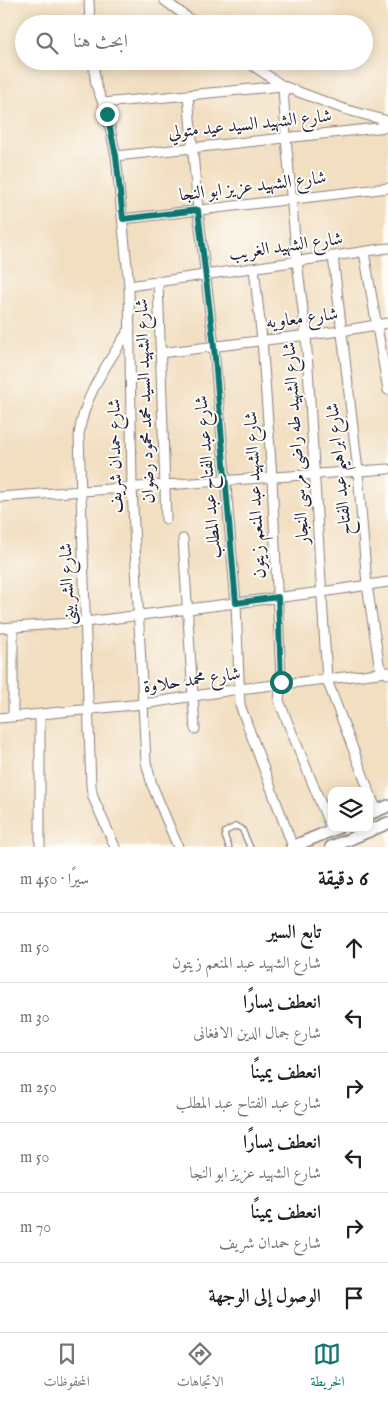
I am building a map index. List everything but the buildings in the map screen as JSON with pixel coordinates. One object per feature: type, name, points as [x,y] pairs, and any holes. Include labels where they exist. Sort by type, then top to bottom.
[{"type":"street","points":[[89,0],[90,15]]},
{"type":"street","points":[[164,0],[184,15]]},
{"type":"street","name":"شارع حمدان شريف","points":[[95,70],[96,84],[104,103],[116,156],[129,286],[132,488],[145,751],[148,774],[178,847]]},
{"type":"street","points":[[259,70],[283,86],[387,123],[388,132]]},
{"type":"street","points":[[104,103],[283,86]]},
{"type":"street","name":"شارع الشهيد طه راضى مرسى النجار","points":[[283,86],[297,261],[306,335],[327,680],[367,787]]},
{"type":"street","name":"شارع عبد الفتاح عبد المطلب","points":[[188,95],[226,481],[236,603],[239,690],[242,712],[292,847]]},
{"type":"street","name":"شارع الشهيد السيد عيد متولي","points":[[116,156],[286,138],[387,123]]},
{"type":"street","name":"شارع الشهيد عزيز ابو النجا","points":[[123,219],[388,188]]},
{"type":"street","name":"شارع الشهيد الغريب","points":[[129,286],[388,248]]},
{"type":"street","points":[[364,252],[388,390]]},
{"type":"street","name":"شارع ابراهيم عبد الفتاح","points":[[333,256],[358,471],[367,585],[378,663],[388,673]]},
{"type":"street","name":"شارع الشهيد عبد المنعم زيتون","points":[[254,268],[262,340],[272,477],[278,597],[280,701],[328,815]]},
{"type":"street","name":"شارع الشهيد السيد محمد محمود رضوان","points":[[158,281],[166,519]]},
{"type":"street","name":"شارع معاويه","points":[[160,353],[341,331],[388,323]]},
{"type":"street","name":"شارع الشربينى","points":[[115,847],[92,791],[80,435],[83,411],[92,389],[130,328]]},
{"type":"street","points":[[0,497],[388,469]]},
{"type":"street","points":[[183,539],[194,729]]},
{"type":"street","points":[[0,628],[86,622],[388,582]]},
{"type":"street","points":[[13,627],[13,717]]},
{"type":"street","name":"شارع محمد حلاوة","points":[[0,718],[143,704],[239,690],[388,673]]},
{"type":"street","points":[[40,715],[40,847]]},
{"type":"street","points":[[373,813],[388,806]]},
{"type":"street","points":[[331,847],[388,822]]},
{"type":"street","points":[[292,847],[328,832]]},
{"type":"lane","points":[[229,847],[225,832],[238,826],[242,829],[250,847]]},
{"type":"route","points":[[107,114],[116,156],[123,219],[198,210],[214,347],[236,603],[278,597],[281,682]]}]
